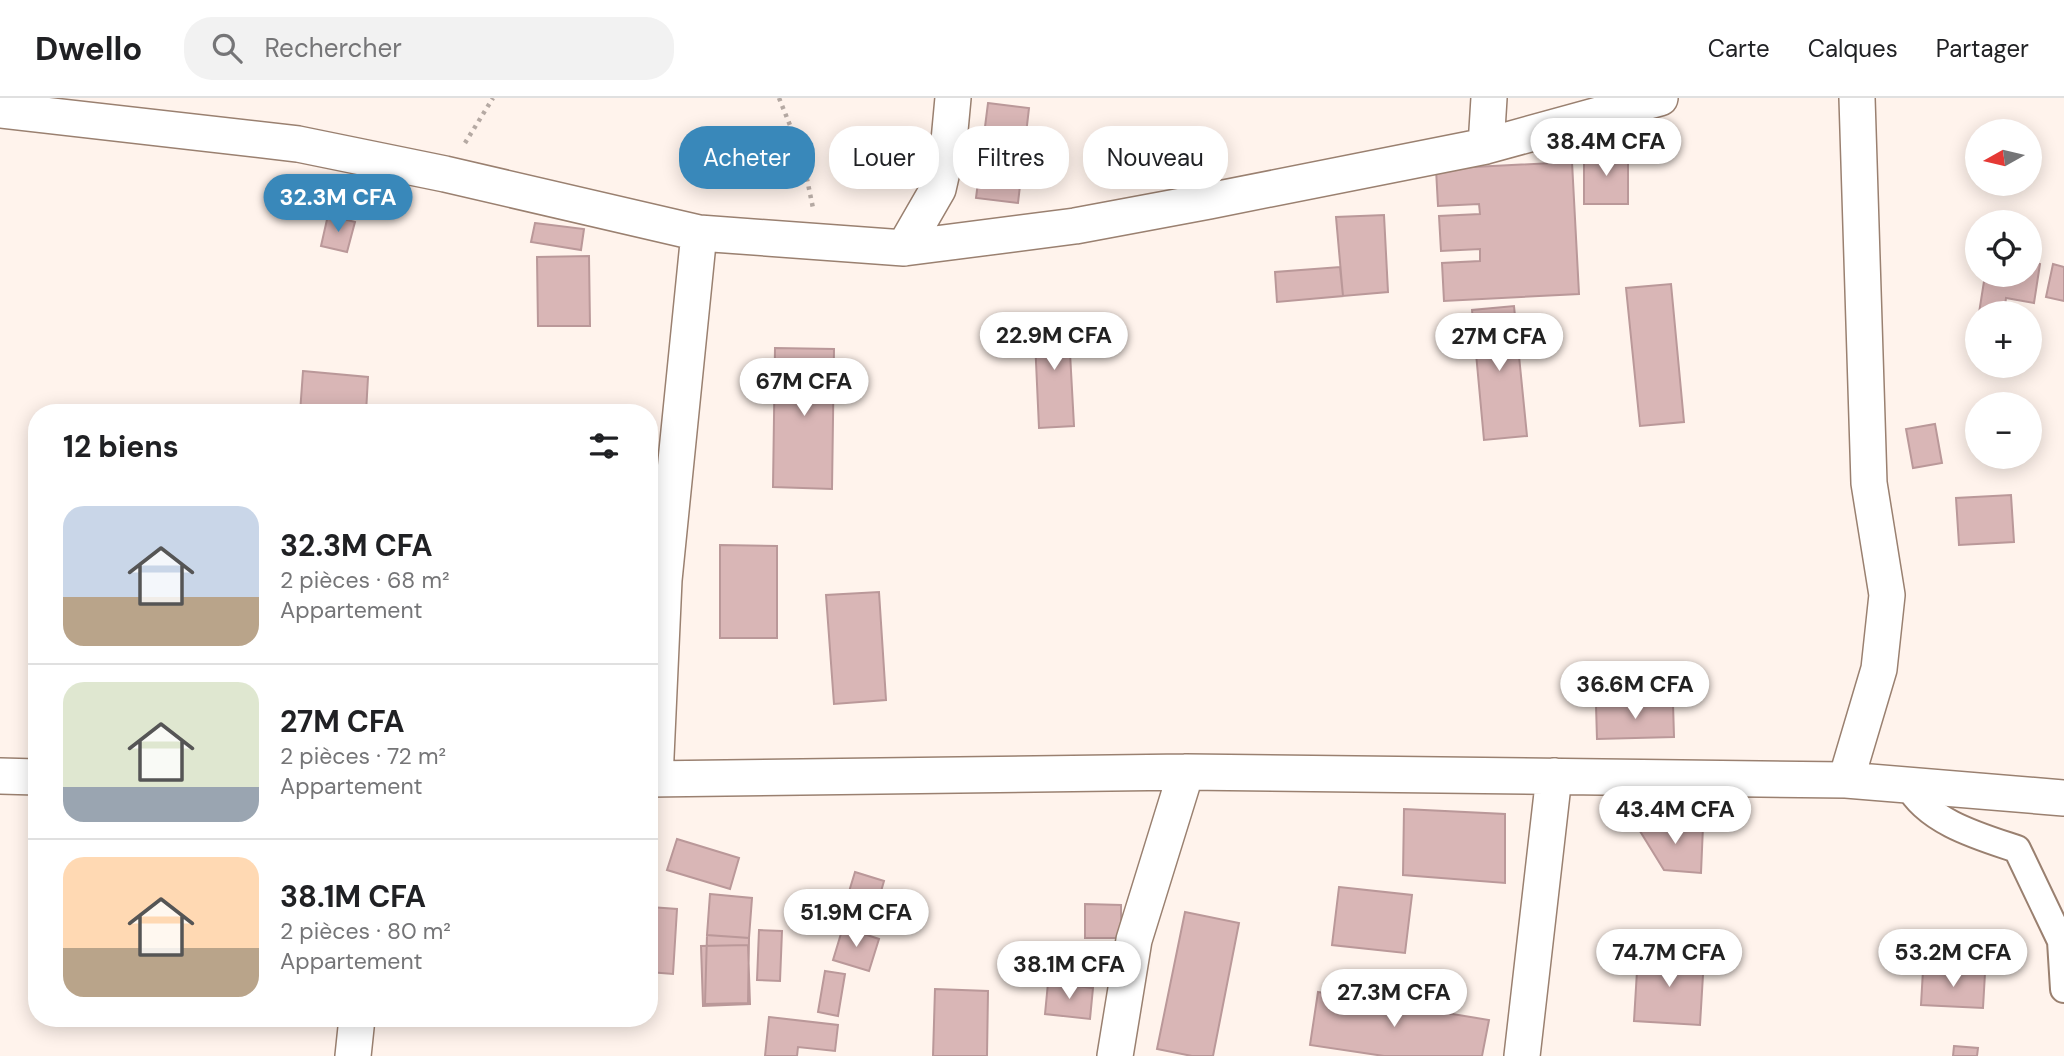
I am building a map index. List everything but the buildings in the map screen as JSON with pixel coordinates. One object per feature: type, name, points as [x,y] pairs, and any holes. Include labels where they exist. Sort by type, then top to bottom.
[{"type":"street","points":[[904,248],[938,189],[949,141],[953,98]]},
{"type":"street","points":[[1486,146],[1489,98]]},
{"type":"street","points":[[0,110],[298,144],[445,174],[699,233],[904,248],[1075,226],[1486,146],[1660,98]]},
{"type":"street","points":[[1846,780],[1879,669],[1887,595],[1869,483],[1857,98]]},
{"type":"street","points":[[658,680],[664,580],[699,233]]},
{"type":"street","points":[[658,779],[1186,772],[1554,776],[1846,780],[2064,798]]},
{"type":"street","points":[[1115,1056],[1134,940],[1186,772]]},
{"type":"street","points":[[0,776],[28,777]]},
{"type":"street","points":[[1522,1056],[1554,776]]},
{"type":"street","points":[[1908,785],[1913,794],[1958,829],[2017,849],[2061,941],[2064,989]]},
{"type":"street","points":[[353,1056],[356,1027]]},
{"type":"path","points":[[445,174],[493,98]]},
{"type":"path","points":[[779,98],[802,155],[820,243]]}]
